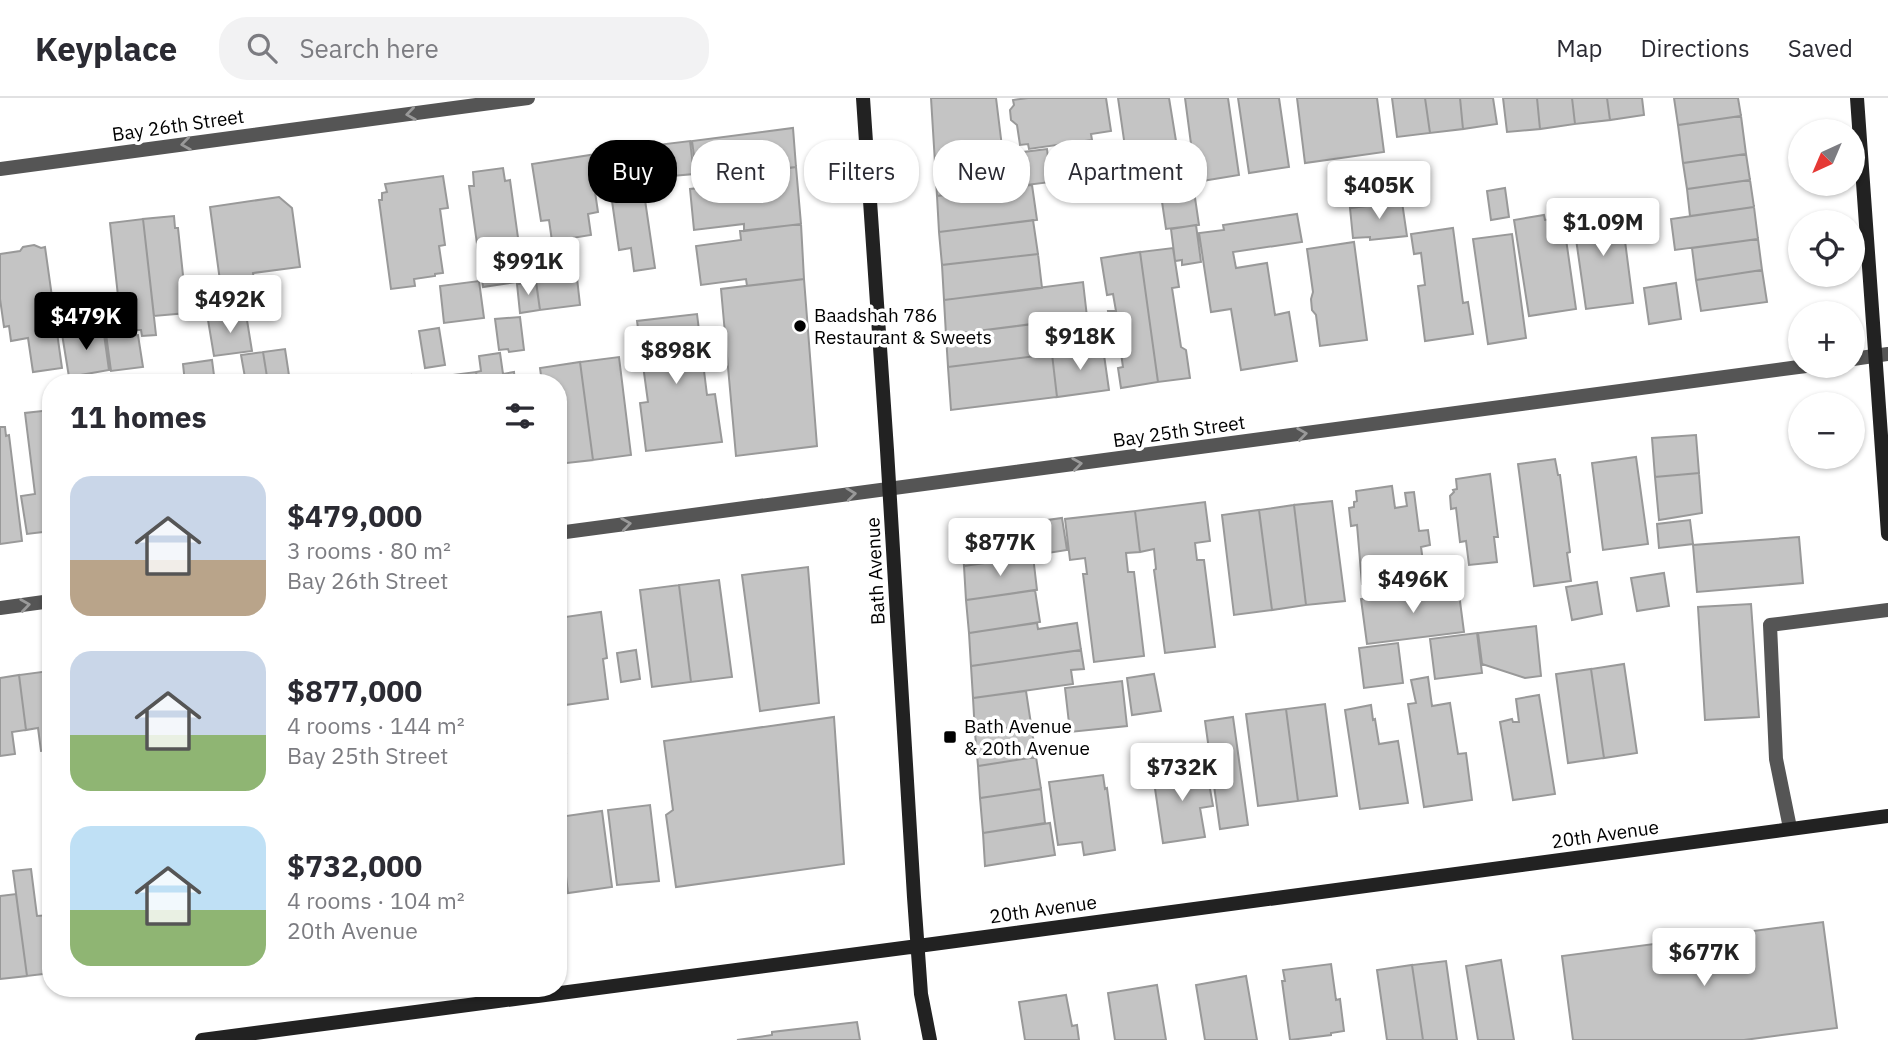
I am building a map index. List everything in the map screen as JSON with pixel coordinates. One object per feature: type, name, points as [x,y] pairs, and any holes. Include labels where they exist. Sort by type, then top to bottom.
[{"type":"street","name":"Bay 26th Street","points":[[0,169],[528,98]]},
{"type":"street","name":"Bath Avenue","points":[[863,98],[921,994],[930,1040]]},
{"type":"street","points":[[1857,98],[1882,355],[1888,534]]},
{"type":"street","name":"Bay 25th Street","points":[[567,532],[1788,368]]},
{"type":"street","points":[[0,608],[42,602]]},
{"type":"street","points":[[1790,828],[1776,759],[1770,625],[1888,610]]},
{"type":"street","name":"20th Avenue","points":[[567,992],[1888,816]]},
{"type":"street","name":"20th Avenue","points":[[202,1040],[530,997]]},
{"type":"building","points":[[931,98],[996,98],[1001,140],[934,140]]},
{"type":"building","points":[[1106,98],[1111,131],[1091,134],[1092,140],[1044,140],[1044,147],[1030,149],[1030,140],[1019,140],[1017,125],[1011,120],[1013,100]]},
{"type":"building","points":[[1118,98],[1169,98],[1176,140],[1124,140]]},
{"type":"building","points":[[1185,98],[1228,98],[1239,175],[1207,180],[1207,140],[1190,140]]},
{"type":"building","points":[[1238,98],[1279,98],[1289,167],[1249,173]]},
{"type":"building","points":[[1297,98],[1377,98],[1384,152],[1305,163]]},
{"type":"building","points":[[1392,98],[1425,98],[1430,133],[1397,137]]},
{"type":"building","points":[[1425,98],[1460,98],[1463,129],[1430,133]]},
{"type":"building","points":[[1460,98],[1493,98],[1497,124],[1463,129]]},
{"type":"building","points":[[1503,98],[1537,98],[1540,129],[1507,132]]},
{"type":"building","points":[[1537,98],[1572,98],[1575,124],[1540,129]]},
{"type":"building","points":[[1572,98],[1607,98],[1610,120],[1575,124]]},
{"type":"building","points":[[1607,98],[1642,98],[1644,115],[1610,120]]},
{"type":"building","points":[[1674,98],[1738,98],[1741,116],[1678,125]]},
{"type":"building","points":[[1741,116],[1746,154],[1683,163],[1678,125]]},
{"type":"building","points":[[793,128],[796,167],[790,168],[790,140],[700,140]]},
{"type":"building","points":[[690,141],[691,174],[677,176],[677,143]]},
{"type":"building","points":[[1044,149],[1044,183],[1030,185],[1030,151]]},
{"type":"building","points":[[1746,154],[1750,180],[1687,189],[1683,163]]},
{"type":"building","points":[[588,155],[588,203],[597,203],[598,212],[588,214],[591,235],[552,241],[549,220],[541,221],[532,164]]},
{"type":"building","points":[[796,167],[801,224],[744,231],[744,224],[694,230],[691,203],[790,203],[790,168]]},
{"type":"building","points":[[503,168],[505,181],[510,180],[524,281],[483,287],[469,186],[474,186],[473,172]]},
{"type":"building","points":[[443,176],[448,208],[440,209],[445,245],[439,246],[443,273],[414,279],[415,286],[391,289],[379,200],[382,200],[382,193],[387,192],[385,184]]},
{"type":"building","points":[[1750,180],[1754,207],[1690,216],[1687,189]]},
{"type":"building","points":[[1030,185],[1037,220],[939,232],[937,203],[1030,203]]},
{"type":"building","points":[[1505,188],[1509,217],[1491,220],[1487,191]]},
{"type":"building","points":[[279,197],[292,208],[300,267],[253,273],[258,307],[236,309],[235,301],[223,303],[210,207]]},
{"type":"building","points":[[1402,202],[1407,236],[1370,240],[1370,237],[1353,238],[1350,208]]},
{"type":"building","points":[[612,203],[645,203],[655,268],[634,271],[631,248],[619,250]]},
{"type":"building","points":[[1162,203],[1196,203],[1199,225],[1166,229]]},
{"type":"building","points":[[1603,207],[1605,212],[1621,210],[1633,303],[1586,309],[1572,211]]},
{"type":"building","points":[[1754,207],[1758,239],[1675,250],[1671,219]]},
{"type":"building","points":[[1297,214],[1302,242],[1233,252],[1236,268],[1267,263],[1275,315],[1289,312],[1297,361],[1241,370],[1231,309],[1211,312],[1199,233],[1224,230],[1223,225]]},
{"type":"building","points":[[1544,215],[1545,220],[1563,218],[1576,309],[1529,316],[1514,220]]},
{"type":"building","points":[[174,216],[175,228],[178,228],[187,313],[154,316],[143,219]]},
{"type":"building","points":[[143,219],[156,335],[142,336],[141,330],[134,330],[131,304],[119,305],[110,223]]},
{"type":"building","points":[[1033,220],[1038,254],[942,265],[939,232]]},
{"type":"building","points":[[801,224],[804,279],[747,286],[746,279],[701,285],[696,246],[741,240],[740,231]]},
{"type":"building","points":[[1196,225],[1201,262],[1182,265],[1182,260],[1175,261],[1171,229]]},
{"type":"building","points":[[1453,228],[1463,303],[1468,302],[1473,334],[1425,341],[1418,286],[1425,285],[1421,253],[1414,254],[1411,234]]},
{"type":"building","points":[[1512,234],[1526,338],[1488,344],[1473,239]]},
{"type":"building","points":[[1758,239],[1762,270],[1696,280],[1692,248]]},
{"type":"building","points":[[1354,242],[1367,340],[1320,346],[1316,315],[1312,310],[1313,292],[1307,249]]},
{"type":"building","points":[[23,247],[45,247],[62,368],[33,372],[28,338],[11,341],[9,326],[4,327],[0,299],[0,254],[20,251]]},
{"type":"building","points":[[1173,248],[1179,287],[1172,288],[1181,347],[1186,350],[1190,378],[1158,382],[1140,252]]},
{"type":"building","points":[[1140,252],[1158,382],[1121,388],[1118,368],[1123,367],[1119,339],[1112,340],[1108,311],[1116,311],[1113,294],[1107,295],[1101,258]]},
{"type":"building","points":[[1038,254],[1042,288],[944,300],[942,265]]},
{"type":"building","points":[[576,269],[580,305],[540,310],[535,274]]},
{"type":"building","points":[[1762,270],[1767,302],[1701,311],[1696,280]]},
{"type":"building","points":[[804,279],[817,446],[736,456],[721,289]]},
{"type":"building","points":[[479,281],[484,318],[444,323],[440,286]]},
{"type":"building","points":[[536,282],[540,310],[520,313],[517,284]]},
{"type":"building","points":[[1083,282],[1087,317],[946,335],[944,300]]},
{"type":"building","points":[[1676,283],[1681,319],[1649,324],[1644,288]]},
{"type":"building","points":[[246,314],[252,351],[214,356],[208,320]]},
{"type":"building","points":[[697,314],[707,395],[715,394],[722,442],[646,451],[640,403],[648,402],[637,321]]},
{"type":"building","points":[[520,317],[524,350],[499,350],[495,319]]},
{"type":"building","points":[[1041,323],[1042,330],[1067,326],[1070,348],[1044,351],[1045,355],[948,367],[946,335]]},
{"type":"building","points":[[103,327],[109,370],[69,374],[62,334]]},
{"type":"building","points":[[439,328],[445,365],[425,368],[419,331]]},
{"type":"building","points":[[127,331],[127,336],[138,335],[143,367],[111,371],[106,334]]},
{"type":"building","points":[[1103,348],[1109,390],[1057,397],[1052,354]]},
{"type":"building","points":[[285,349],[289,374],[267,374],[263,352]]},
{"type":"building","points":[[263,352],[267,374],[244,374],[241,355]]},
{"type":"building","points":[[500,353],[503,374],[476,374],[481,371],[479,356]]},
{"type":"building","points":[[1052,354],[1057,397],[951,410],[948,367]]},
{"type":"building","points":[[619,357],[631,455],[593,460],[580,362]]},
{"type":"building","points":[[212,360],[214,374],[184,374],[183,364]]},
{"type":"building","points":[[580,362],[593,460],[567,463],[567,374],[541,374],[540,368]]},
{"type":"building","points":[[42,411],[42,532],[27,534],[21,496],[35,494],[25,413]]},
{"type":"building","points":[[0,427],[5,427],[6,436],[9,435],[22,541],[0,544]]},
{"type":"building","points":[[1696,435],[1699,473],[1655,477],[1652,438]]},
{"type":"building","points":[[1636,457],[1648,544],[1603,550],[1592,463]]},
{"type":"building","points":[[1555,459],[1560,475],[1571,581],[1534,586],[1518,464]]},
{"type":"building","points":[[1699,473],[1702,513],[1659,520],[1655,477]]},
{"type":"building","points":[[1490,474],[1498,537],[1494,537],[1497,562],[1469,565],[1466,541],[1460,542],[1456,508],[1451,509],[1450,496],[1453,490],[1457,489],[1456,479]]},
{"type":"building","points":[[1392,486],[1395,508],[1407,506],[1405,493],[1414,492],[1419,531],[1428,530],[1430,545],[1421,547],[1425,576],[1362,584],[1357,525],[1351,526],[1349,508],[1354,507],[1354,502],[1357,501],[1356,491]]},
{"type":"building","points":[[1332,501],[1345,601],[1306,605],[1294,505]]},
{"type":"building","points":[[1205,502],[1210,541],[1195,543],[1197,560],[1204,560],[1215,647],[1165,653],[1154,570],[1154,549],[1140,552],[1135,511]]},
{"type":"building","points":[[1294,505],[1306,605],[1272,610],[1259,510]]},
{"type":"building","points":[[1259,510],[1272,610],[1234,615],[1222,515]]},
{"type":"building","points":[[1135,511],[1140,552],[1126,553],[1128,572],[1134,572],[1144,656],[1094,662],[1083,574],[1087,574],[1085,558],[1070,560],[1065,519]]},
{"type":"building","points":[[1062,518],[1067,550],[964,566],[961,532]]},
{"type":"building","points":[[1690,520],[1693,544],[1659,548],[1657,524]]},
{"type":"building","points":[[1799,537],[1803,583],[1697,592],[1693,545]]},
{"type":"building","points":[[1033,556],[1037,590],[966,600],[964,566]]},
{"type":"building","points":[[808,567],[819,703],[760,711],[742,575]]},
{"type":"building","points":[[1664,573],[1669,606],[1637,611],[1631,578]]},
{"type":"building","points":[[719,580],[732,677],[691,682],[679,585]]},
{"type":"building","points":[[1597,582],[1602,614],[1572,620],[1566,587]]},
{"type":"building","points":[[679,585],[691,682],[652,687],[640,590]]},
{"type":"building","points":[[1458,586],[1464,632],[1367,644],[1361,599]]},
{"type":"building","points":[[1035,590],[1040,622],[969,633],[966,600]]},
{"type":"building","points":[[1751,604],[1759,717],[1705,720],[1698,607]]},
{"type":"building","points":[[601,612],[607,658],[603,659],[608,699],[567,705],[567,617]]},
{"type":"building","points":[[1037,623],[1038,629],[1077,623],[1081,650],[971,666],[969,633]]},
{"type":"building","points":[[1536,626],[1541,676],[1525,678],[1482,664],[1478,633]]},
{"type":"building","points":[[1477,633],[1482,673],[1435,679],[1430,639]]},
{"type":"building","points":[[1398,643],[1403,683],[1364,688],[1359,648]]},
{"type":"building","points":[[636,650],[640,679],[621,682],[617,653]]},
{"type":"building","points":[[1081,650],[1084,669],[1071,670],[1073,684],[973,698],[971,666]]},
{"type":"building","points":[[1624,664],[1637,753],[1604,758],[1591,669]]},
{"type":"building","points":[[1591,669],[1604,758],[1568,763],[1556,674]]},
{"type":"building","points":[[42,672],[42,751],[38,728],[26,730],[19,675]]},
{"type":"building","points":[[1154,674],[1161,711],[1132,715],[1127,678]]},
{"type":"building","points":[[19,675],[26,730],[12,732],[15,754],[0,756],[0,678]]},
{"type":"building","points":[[1428,677],[1432,706],[1450,703],[1458,754],[1466,753],[1472,800],[1424,807],[1408,704],[1416,703],[1411,680]]},
{"type":"building","points":[[1122,681],[1127,726],[1070,732],[1065,688]]},
{"type":"building","points":[[1026,691],[1031,724],[975,733],[973,698]]},
{"type":"building","points":[[1539,695],[1555,794],[1513,800],[1500,722],[1512,719],[1513,722],[1519,722],[1516,699]]},
{"type":"building","points":[[1325,704],[1337,796],[1298,801],[1286,709]]},
{"type":"building","points":[[1371,705],[1379,744],[1398,741],[1408,803],[1360,809],[1345,710]]},
{"type":"building","points":[[1286,709],[1298,801],[1258,806],[1246,714]]},
{"type":"building","points":[[834,717],[844,864],[676,887],[666,815],[673,810],[664,741]]},
{"type":"building","points":[[1233,717],[1248,825],[1220,829],[1205,721]]},
{"type":"building","points":[[1031,724],[1036,757],[978,766],[975,733]]},
{"type":"building","points":[[1036,757],[1041,789],[980,798],[978,766]]},
{"type":"building","points":[[1206,766],[1213,806],[1200,808],[1205,837],[1163,843],[1153,775]]},
{"type":"building","points":[[1103,775],[1115,850],[1084,855],[1082,842],[1058,845],[1049,782]]},
{"type":"building","points":[[1041,789],[1045,823],[983,833],[980,798]]},
{"type":"building","points":[[650,805],[659,881],[617,885],[608,810]]},
{"type":"building","points":[[602,811],[612,887],[568,893],[567,816]]},
{"type":"building","points":[[1050,823],[1055,855],[985,866],[983,833]]},
{"type":"building","points":[[31,869],[37,916],[42,916],[42,974],[27,976],[13,871]]},
{"type":"building","points":[[16,894],[27,976],[0,979],[0,896]]},
{"type":"building","points":[[1823,922],[1837,1028],[1744,1040],[1573,1040],[1562,956]]},
{"type":"building","points":[[1501,960],[1514,1040],[1478,1040],[1466,966]]},
{"type":"building","points":[[1446,961],[1457,1040],[1423,1040],[1412,965]]},
{"type":"building","points":[[1331,964],[1336,1000],[1340,999],[1344,1031],[1290,1040],[1283,970]]},
{"type":"building","points":[[1412,965],[1423,1040],[1387,1040],[1377,970]]},
{"type":"building","points":[[1246,976],[1257,1040],[1205,1040],[1196,985]]},
{"type":"building","points":[[1157,985],[1166,1040],[1115,1040],[1108,993]]},
{"type":"building","points":[[1066,995],[1072,1026],[1077,1025],[1079,1040],[1025,1040],[1019,1002]]},
{"type":"building","points":[[857,1022],[860,1040],[737,1040],[772,1035],[772,1032]]},
{"type":"place","name":"Baadshah 786 Restaurant & Sweets","points":[[800,326]]},
{"type":"place","name":"Bath Avenue & 20th Avenue","points":[[950,737]]}]
